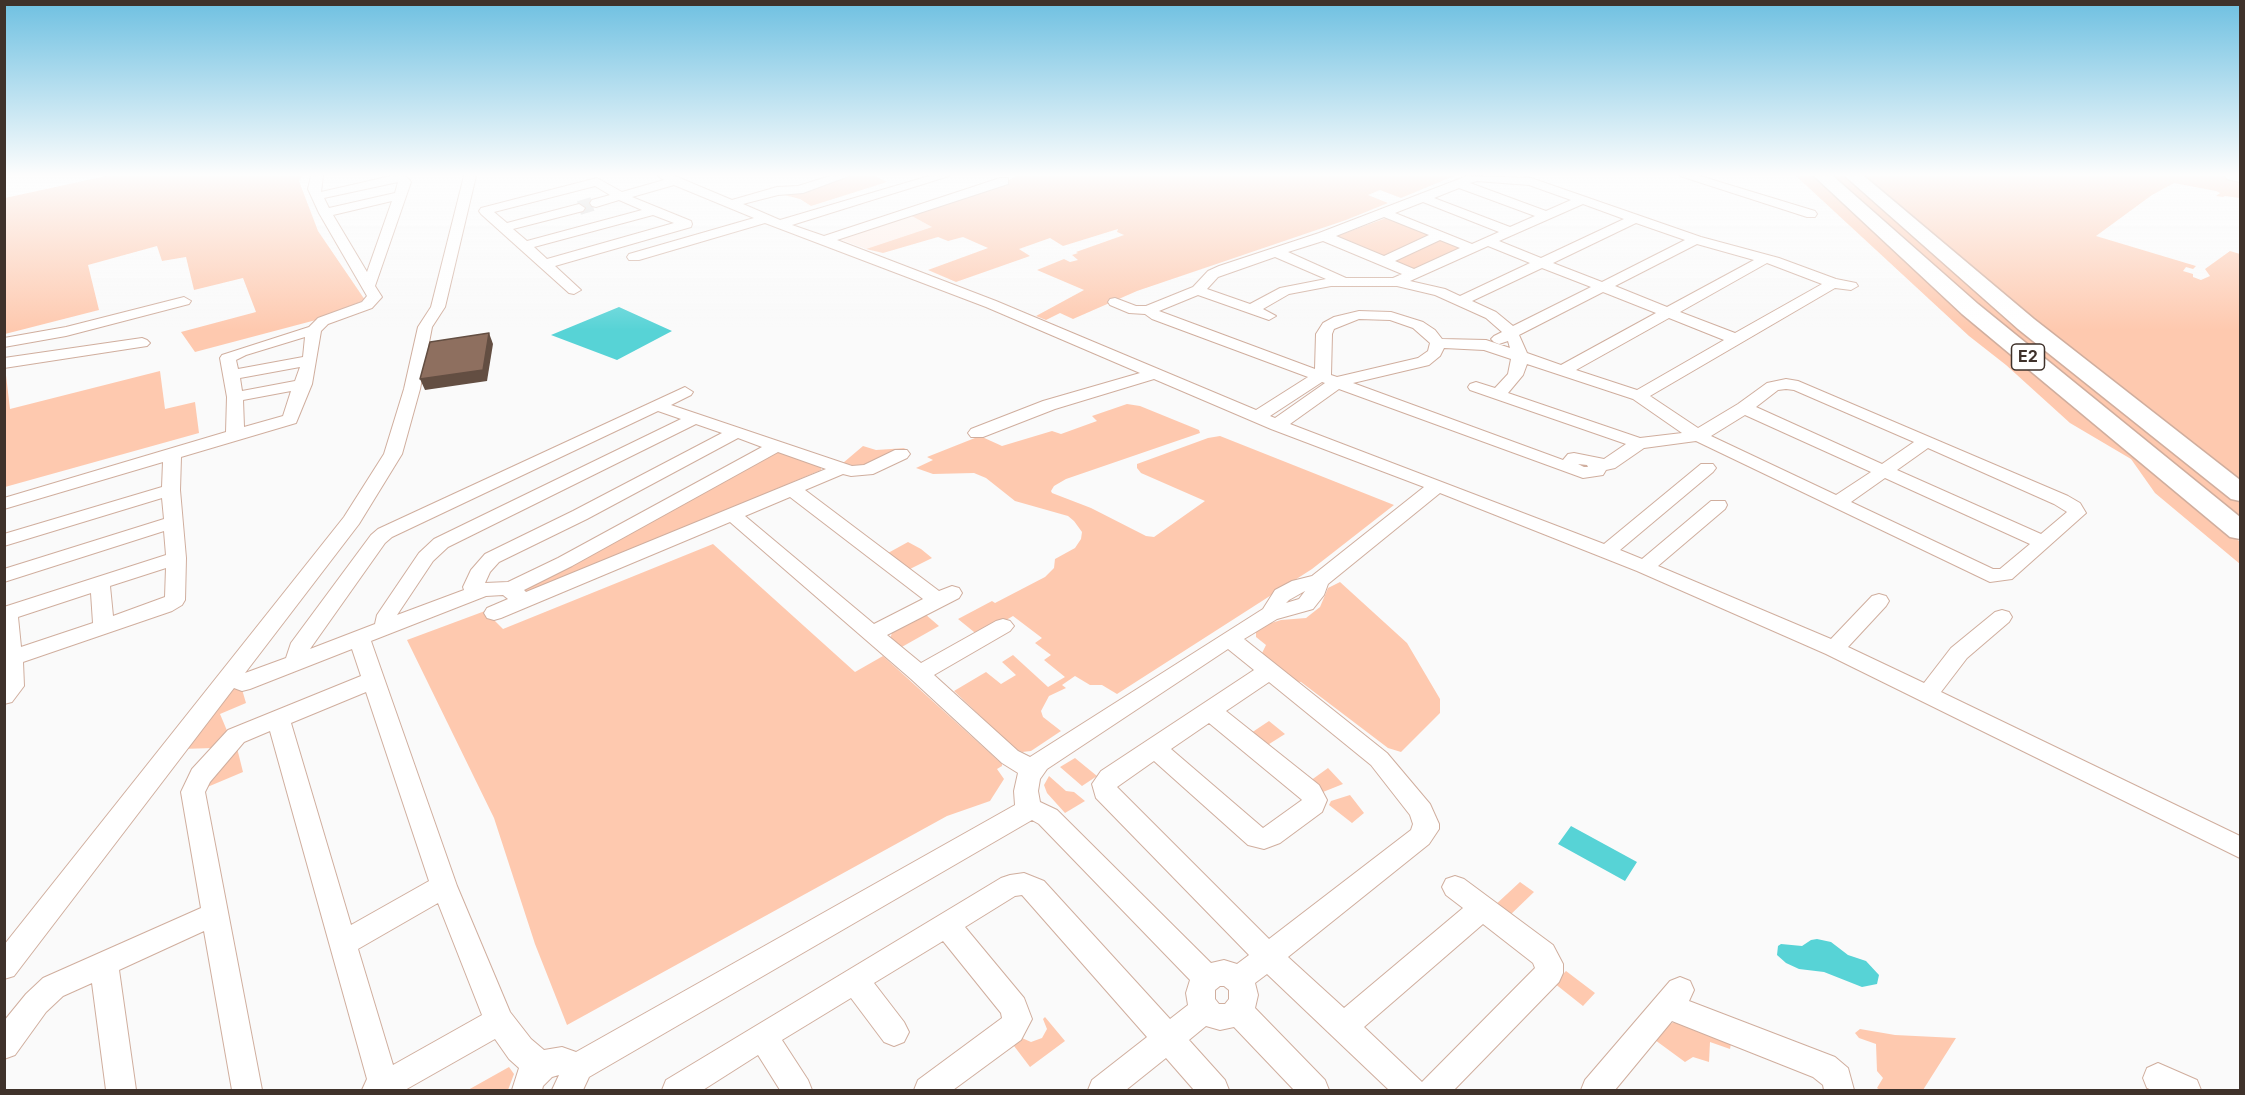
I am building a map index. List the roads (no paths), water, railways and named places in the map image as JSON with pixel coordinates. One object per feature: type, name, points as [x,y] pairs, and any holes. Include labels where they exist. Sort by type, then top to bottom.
[{"type":"highway","name":"E2","points":[[1879,227],[1970,309],[2241,531]]},
{"type":"highway","name":"E2","points":[[1912,227],[2026,324],[2241,493]]},
{"type":"street","points":[[235,435],[235,397],[230,375],[228,358],[230,356],[314,330],[323,321],[374,300],[375,296],[369,285],[334,227]]},
{"type":"street","points":[[369,285],[389,227]]},
{"type":"street","points":[[4,967],[352,520],[382,472],[393,454],[412,389],[425,327],[438,307],[458,227]]},
{"type":"street","points":[[524,246],[593,227]]},
{"type":"street","points":[[545,264],[675,227]]},
{"type":"street","points":[[634,257],[750,227]]},
{"type":"street","points":[[789,227],[991,304],[1277,425],[1644,567],[1834,649],[2241,848]]},
{"type":"street","points":[[822,241],[864,227]]},
{"type":"street","points":[[1115,302],[1134,310],[1148,310],[1198,290],[1213,274],[1224,268],[1348,227]]},
{"type":"street","points":[[1419,227],[1471,248]]},
{"type":"street","points":[[1499,227],[1509,231]]},
{"type":"street","points":[[1397,282],[1412,273],[1518,227]]},
{"type":"street","points":[[1463,300],[1618,227]]},
{"type":"street","points":[[1661,227],[1696,240],[1765,258],[1833,284],[1851,286]]},
{"type":"street","points":[[504,228],[574,290]]},
{"type":"street","points":[[1324,236],[1412,273]]},
{"type":"street","points":[[1384,261],[1440,236]]},
{"type":"street","points":[[1486,345],[1696,240]]},
{"type":"street","points":[[1486,241],[1736,339]]},
{"type":"street","points":[[1275,252],[1343,281]]},
{"type":"street","points":[[1562,371],[1765,258]]},
{"type":"street","points":[[1251,309],[1267,298],[1292,288],[1343,281],[1397,282],[1432,289],[1463,300],[1491,315],[1511,333],[1518,345],[1520,357],[1515,375],[1498,394]]},
{"type":"street","points":[[1639,396],[1833,284]]},
{"type":"street","points":[[1198,290],[1269,316]]},
{"type":"street","points":[[4,344],[79,328],[184,301]]},
{"type":"street","points":[[1331,378],[1324,334],[1328,326],[1373,309],[1418,325],[1430,333],[1438,343],[1486,345],[1639,396],[1698,436],[1990,576],[2005,575],[2077,513],[2073,507],[1798,386],[1786,384],[1773,386],[1744,408],[1698,436],[1639,443],[1476,387]]},
{"type":"street","points":[[1148,310],[1157,316],[1331,378],[1572,469],[1569,464],[1574,458],[1587,459],[1597,465],[1609,464],[1639,443]]},
{"type":"street","points":[[4,504],[289,420],[304,384],[314,330]]},
{"type":"street","points":[[4,363],[142,343]]},
{"type":"street","points":[[1277,425],[1307,395],[1331,378],[1423,362],[1435,353],[1438,343]]},
{"type":"street","points":[[230,375],[310,360]]},
{"type":"street","points":[[977,432],[1049,405],[1154,374]]},
{"type":"street","points":[[235,397],[304,384]]},
{"type":"street","points":[[298,662],[296,654],[299,648],[378,539],[385,533],[685,392]]},
{"type":"street","points":[[1257,417],[1307,395]]},
{"type":"street","points":[[656,405],[855,471],[867,470],[901,454]]},
{"type":"street","points":[[1744,408],[2042,542]]},
{"type":"street","points":[[387,628],[385,623],[387,615],[426,557],[436,547],[696,418]]},
{"type":"street","points":[[475,593],[473,587],[477,577],[483,566],[492,558],[580,515],[738,432]]},
{"type":"street","points":[[1837,503],[1927,441]]},
{"type":"street","points":[[494,612],[554,568],[776,446]]},
{"type":"street","points":[[13,658],[104,627],[168,613],[176,596],[171,490],[172,455]]},
{"type":"street","points":[[242,682],[475,593],[497,588],[517,595],[733,515],[843,468]]},
{"type":"street","points":[[1606,552],[1707,468]]},
{"type":"street","points":[[359,639],[444,886],[499,1021],[520,1049],[534,1079],[553,1061],[562,1061],[569,1064],[570,1080],[1022,815],[1028,807],[1026,791],[1032,770],[1229,638],[1271,613],[1306,604],[1314,595],[1319,581],[1437,486]]},
{"type":"street","points":[[793,489],[944,596],[871,635]]},
{"type":"street","points":[[4,540],[171,490]]},
{"type":"street","points":[[1644,567],[1718,505]]},
{"type":"street","points":[[733,515],[919,674],[1010,757],[1032,770]]},
{"type":"street","points":[[4,576],[173,522]]},
{"type":"street","points":[[4,696],[13,687],[13,658],[6,614],[176,558]]},
{"type":"street","points":[[100,583],[104,627]]},
{"type":"street","points":[[1834,649],[1879,601]]},
{"type":"street","points":[[1927,695],[1959,653],[2002,617]]},
{"type":"street","points":[[919,674],[1003,626]]},
{"type":"street","points":[[1229,638],[1379,759],[1403,787],[1421,812],[1426,824],[1420,837],[1238,980]]},
{"type":"street","points":[[1269,671],[1107,781],[1105,791],[1269,957],[1410,1090]]},
{"type":"street","points":[[247,1090],[193,792],[201,776],[232,739],[373,680]]},
{"type":"street","points":[[1155,747],[1259,838],[1271,836],[1312,805],[1315,798],[1310,792],[1210,711]]},
{"type":"street","points":[[278,718],[343,944],[380,1089],[499,1021]]},
{"type":"street","points":[[1028,807],[1048,817],[1207,978]]},
{"type":"street","points":[[677,1090],[1010,886],[1024,884],[1031,886],[1214,1090]]},
{"type":"street","points":[[343,944],[444,886]]},
{"type":"street","points":[[1434,1090],[1549,973],[1549,964],[1543,954],[1455,886]]},
{"type":"street","points":[[1343,1027],[1482,908]]},
{"type":"street","points":[[4,1046],[47,991],[214,914]]},
{"type":"street","points":[[929,1090],[1011,1030],[1017,1019],[1014,1007],[947,925]]},
{"type":"street","points":[[104,963],[121,1090]]},
{"type":"street","points":[[1222,974],[1238,980],[1244,987],[1246,996],[1244,1004],[1238,1011],[1222,1016],[1205,1009],[1198,993],[1207,978],[1222,974]]},
{"type":"street","points":[[855,980],[894,1032]]},
{"type":"street","points":[[1596,1090],[1674,998],[1824,1067],[1837,1078],[1839,1090]]},
{"type":"street","points":[[1103,1090],[1205,1009]]},
{"type":"street","points":[[1238,1011],[1314,1090]]},
{"type":"street","points":[[763,1036],[797,1090]]},
{"type":"street","points":[[2158,1078],[2186,1090]]},
{"type":"water","points":[[619,307],[672,331],[617,360],[551,335]]},
{"type":"water","points":[[1571,826],[1637,862],[1625,881],[1558,844]]},
{"type":"water","points":[[1817,939],[1831,942],[1848,955],[1866,961],[1879,975],[1877,984],[1862,987],[1824,972],[1799,969],[1786,963],[1777,955],[1778,946],[1781,944],[1802,946]]}]
